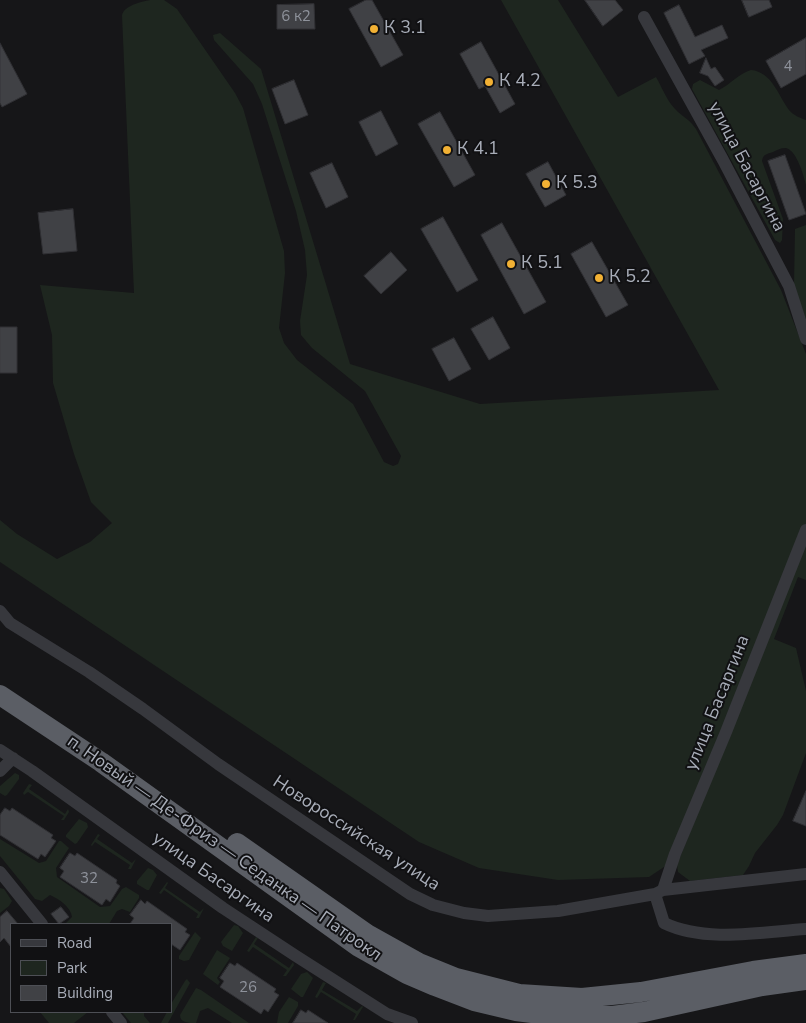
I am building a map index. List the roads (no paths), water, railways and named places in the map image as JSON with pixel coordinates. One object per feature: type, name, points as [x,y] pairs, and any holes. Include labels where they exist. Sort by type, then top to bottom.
[{"type":"highway","name":"п. Новый — Де-Фриз — Седанка — Патрокл","points":[[0,680],[72,726],[367,934],[419,963],[456,978],[519,994],[582,998],[640,992],[753,971],[806,964]]},
{"type":"highway","name":"п. Новый — Де-Фриз — Седанка — Патрокл","points":[[0,695],[100,762],[359,947],[414,977],[474,1001],[516,1011],[547,1015],[612,1016],[644,1012],[762,986],[806,980]]},
{"type":"street","name":"улица Басаргина","points":[[644,17],[723,160],[789,286],[806,339]]},
{"type":"street","name":"улица Басаргина","points":[[659,892],[726,732],[806,530]]},
{"type":"street","name":"Новороссийская улица","points":[[0,611],[5,621],[135,704],[218,764],[410,894],[433,906],[488,916],[558,911],[659,892],[806,874]]},
{"type":"street","name":"улица Басаргина","points":[[0,750],[223,908],[387,1014],[412,1023]]},
{"type":"street","points":[[0,771],[13,758]]},
{"type":"street","points":[[0,872],[41,923]]},
{"type":"street","points":[[659,892],[664,922],[688,932],[731,935],[806,929]]},
{"type":"street","points":[[113,1013],[121,1023]]},
{"type":"place","name":"К 3.1","points":[[374,29]]},
{"type":"place","name":"К 4.2","points":[[489,82]]},
{"type":"place","name":"К 4.1","points":[[447,150]]},
{"type":"place","name":"К 5.3","points":[[546,184]]},
{"type":"place","name":"К 5.1","points":[[511,264]]},
{"type":"place","name":"К 5.2","points":[[599,278]]}]
